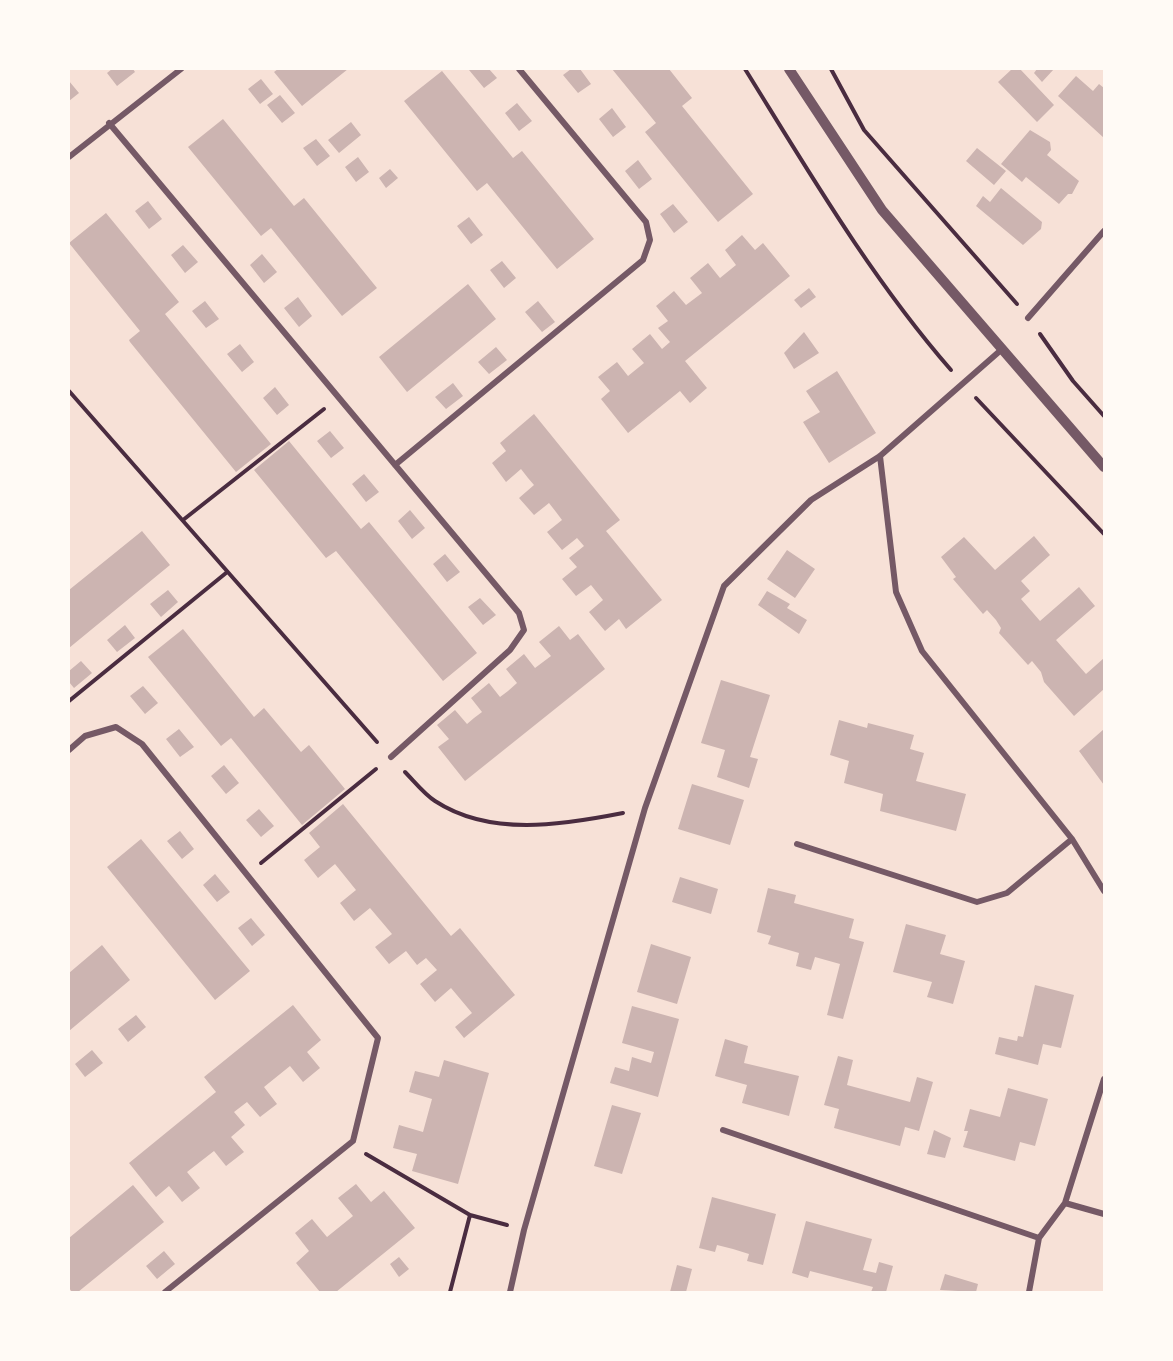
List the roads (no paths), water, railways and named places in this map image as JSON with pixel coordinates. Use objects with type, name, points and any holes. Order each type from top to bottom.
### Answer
[{"type":"street","points":[[69,157],[109,123],[181,69]]},
{"type":"street","points":[[395,465],[643,260],[650,240],[646,222],[519,69]]},
{"type":"street","points":[[789,69],[882,210],[1104,467]]},
{"type":"street","points":[[109,123],[519,613],[524,630],[510,650],[390,757]]},
{"type":"street","points":[[1028,318],[1104,231]]},
{"type":"street","points":[[510,1292],[524,1230],[645,808],[724,586],[811,500],[880,456],[964,385],[1001,350]]},
{"type":"street","points":[[880,456],[896,591],[922,651],[1072,839],[1104,891]]},
{"type":"street","points":[[69,750],[86,736],[116,727],[142,744],[378,1038],[353,1140],[165,1292]]},
{"type":"street","points":[[797,844],[977,902],[1007,893],[1072,839]]},
{"type":"street","points":[[1029,1292],[1039,1238],[1065,1203],[1104,1079]]},
{"type":"street","points":[[723,1130],[1039,1238]]},
{"type":"street","points":[[1065,1203],[1104,1214]]}]
